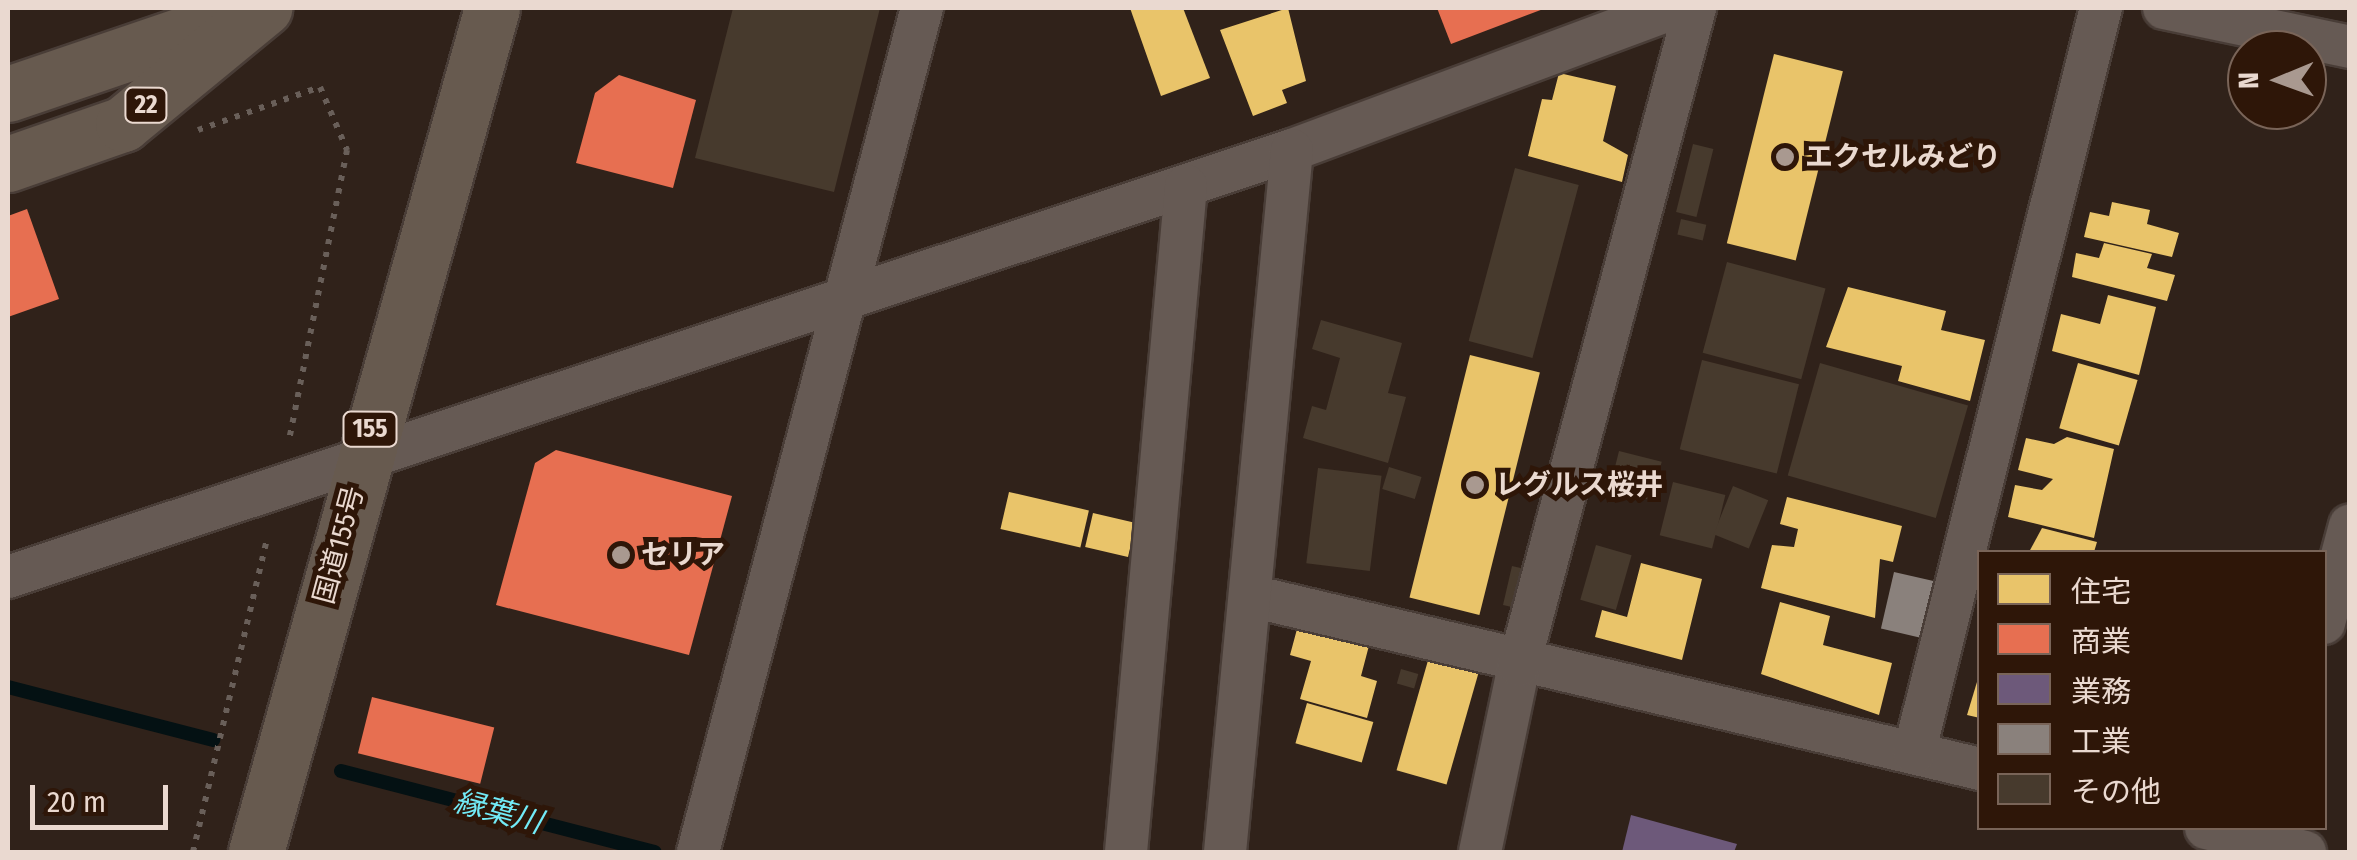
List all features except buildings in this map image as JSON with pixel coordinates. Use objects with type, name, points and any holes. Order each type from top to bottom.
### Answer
[{"type":"highway","name":"22","points":[[8,94],[263,8]]},
{"type":"highway","name":"22","points":[[8,164],[124,124],[263,8]]},
{"type":"highway","name":"国道155号","points":[[256,852],[362,458],[492,8]]},
{"type":"street","points":[[698,852],[850,300],[922,8]]},
{"type":"street","points":[[8,577],[1292,150],[1674,8]]},
{"type":"street","points":[[1480,852],[1518,665],[1694,8]]},
{"type":"street","points":[[1914,752],[2101,8]]},
{"type":"street","points":[[2164,8],[2350,47]]},
{"type":"street","points":[[1225,852],[1292,150]]},
{"type":"street","points":[[1126,852],[1186,186]]},
{"type":"street","points":[[2327,612],[2350,525]]},
{"type":"street","points":[[1251,596],[1518,665],[1977,768]]},
{"type":"street","points":[[2215,830],[2278,844]]},
{"type":"path","points":[[177,138],[320,88],[348,150],[279,487],[192,852]]},
{"type":"waterway","name":"縁葉川","points":[[8,687],[213,740]]},
{"type":"waterway","name":"縁葉川","points":[[341,771],[655,852]]},
{"type":"place","name":"エクセルみどり","points":[[1785,157]]},
{"type":"place","name":"レグルス桜井","points":[[1475,485]]},
{"type":"place","name":"セリア","points":[[621,555]]}]
